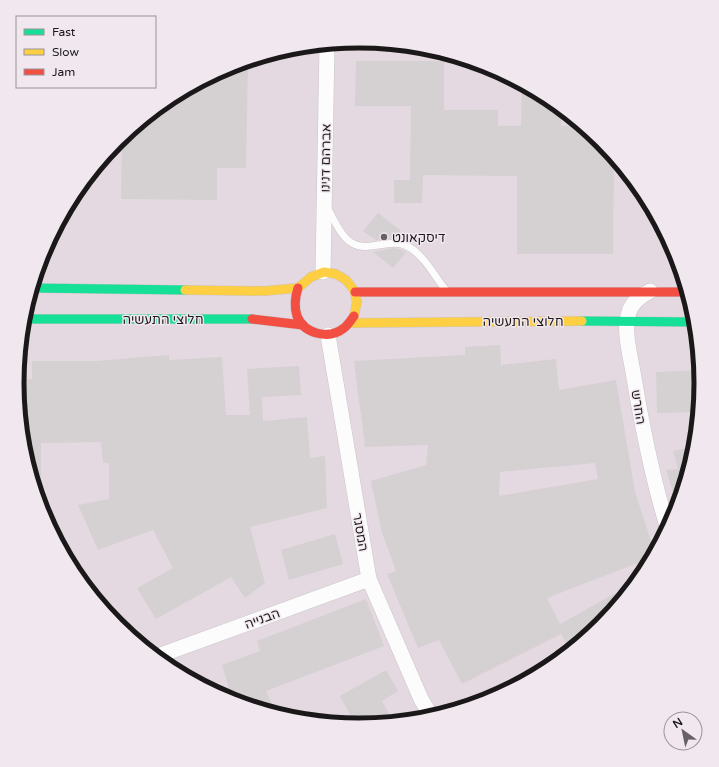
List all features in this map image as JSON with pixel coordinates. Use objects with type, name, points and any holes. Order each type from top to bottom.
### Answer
[{"type":"street","name":"אברהם דנינו","points":[[322,272],[327,50]]},
{"type":"street","points":[[302,326],[294,308],[294,298],[298,288],[304,280],[313,274],[322,272],[342,276],[350,283],[355,292],[357,303],[355,313],[350,323],[342,330],[328,335]]},
{"type":"street","points":[[38,288],[264,291],[298,288]]},
{"type":"street","name":"החרש","points":[[650,291],[634,303],[627,321],[629,347],[642,427],[656,492],[665,520]]},
{"type":"street","points":[[355,292],[682,292]]},
{"type":"street","name":"חלוצי התעשיה","points":[[30,319],[263,319],[302,326],[311,332],[328,335]]},
{"type":"street","name":"חלוצי התעשיה","points":[[350,323],[690,322]]},
{"type":"street","name":"המסגר","points":[[328,335],[369,579],[421,698],[429,712]]},
{"type":"street","name":"הבנייה","points":[[162,655],[369,579]]},
{"type":"lane","points":[[324,203],[342,233],[352,243],[366,246],[393,242],[406,246],[418,253],[447,291]]},
{"type":"shaded area","points":[[360,48],[425,54],[467,66],[508,83],[527,93],[564,117],[597,146],[612,162],[626,179],[650,216],[669,255],[677,276],[689,318],[695,384],[694,405],[689,449],[684,470],[660,532],[650,551],[626,588],[597,621],[581,636],[564,650],[527,674],[488,693],[446,708],[425,713],[360,719],[294,713],[252,701],[211,684],[192,674],[155,650],[122,621],[107,605],[93,588],[69,551],[50,512],[35,470],[30,449],[24,384],[30,318],[42,276],[59,235],[69,216],[93,179],[122,146],[138,131],[155,117],[192,93],[231,74],[273,59],[294,54]]},
{"type":"building","points":[[356,61],[444,61],[444,110],[498,110],[498,126],[521,126],[522,90],[527,93],[562,115],[561,126],[575,126],[597,146],[614,164],[613,254],[517,254],[517,176],[423,175],[422,203],[394,203],[394,180],[410,180],[411,106],[355,106]]},
{"type":"building","points":[[248,68],[246,168],[217,168],[217,200],[121,199],[122,146],[155,117],[192,93],[211,83]]},
{"type":"building","points":[[378,213],[401,231],[395,238],[376,240],[363,231]]},
{"type":"building","points":[[393,248],[406,252],[393,268],[373,252]]},
{"type":"building","points":[[500,345],[501,365],[556,359],[559,390],[616,380],[635,492],[653,546],[644,560],[547,598],[560,624],[627,587],[597,621],[568,647],[561,634],[462,684],[439,640],[418,648],[387,574],[396,571],[382,533],[371,481],[426,465],[428,445],[365,447],[354,361],[465,355],[465,347]],"holes":[[[595,463],[598,479],[499,496],[500,472]]]},
{"type":"building","points":[[169,355],[169,360],[222,357],[226,415],[250,415],[247,369],[299,366],[301,395],[262,397],[263,421],[307,417],[310,458],[325,456],[327,508],[250,527],[265,583],[245,598],[231,577],[156,619],[137,588],[173,568],[153,530],[98,550],[78,505],[109,499],[109,463],[103,463],[101,442],[41,443],[41,488],[30,449],[25,405],[24,379],[32,379],[32,361],[97,361]]},
{"type":"building","points":[[694,370],[693,412],[657,413],[656,372]]},
{"type":"building","points":[[689,447],[684,470],[675,497],[666,470],[678,469],[673,451]]},
{"type":"building","points":[[335,534],[343,564],[289,580],[281,550]]},
{"type":"building","points":[[366,599],[384,646],[266,691],[274,708],[225,690],[229,688],[222,665],[260,651],[257,641]]},
{"type":"building","points":[[386,670],[398,691],[382,701],[389,714],[381,718],[356,719],[355,716],[352,718],[340,696]]},
{"type":"traffic: fast","points":[[38,288],[185,290]]},
{"type":"traffic: fast","points":[[30,319],[252,319]]},
{"type":"traffic: fast","points":[[582,321],[690,322]]},
{"type":"traffic: slow","points":[[185,290],[264,291],[298,288],[311,277],[324,272],[336,274],[346,280],[354,290],[357,302],[354,316]]},
{"type":"traffic: slow","points":[[350,323],[582,321]]},
{"type":"traffic: jam","points":[[298,288],[295,302],[297,316],[300,322],[311,331],[324,334],[338,332],[345,327],[354,316]]},
{"type":"traffic: jam","points":[[355,292],[682,292]]},
{"type":"traffic: jam","points":[[252,319],[303,325]]},
{"type":"place","name":"דיסקאונט","points":[[384,237]]}]
